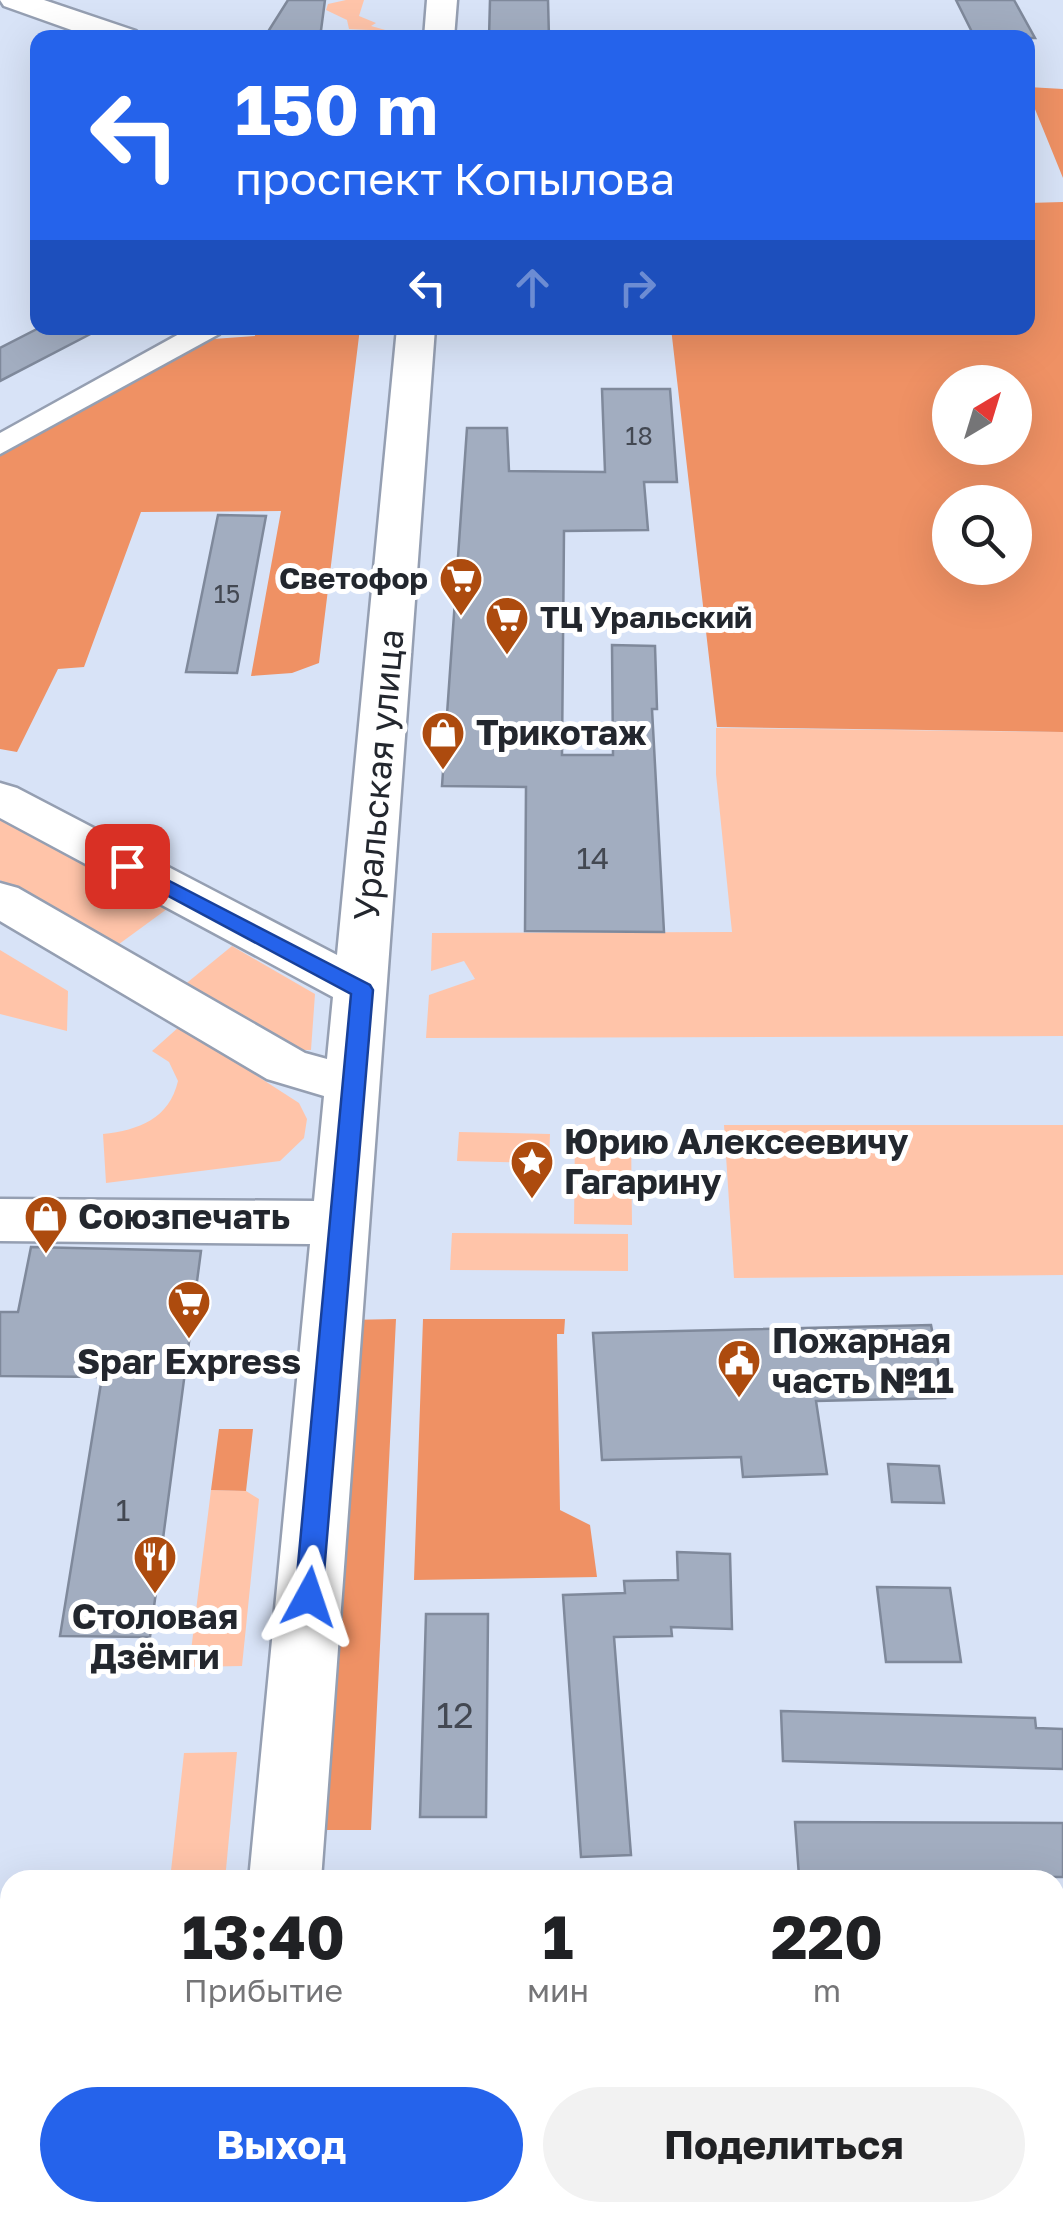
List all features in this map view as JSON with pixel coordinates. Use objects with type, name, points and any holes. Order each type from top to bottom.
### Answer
[{"type":"street","points":[[15,0],[102,30]]},
{"type":"street","points":[[440,30],[442,0]]},
{"type":"street","points":[[0,445],[196,335]]},
{"type":"street","name":"Уральская улица","points":[[286,1870],[415,335]]},
{"type":"street","points":[[0,798],[362,990]]},
{"type":"street","points":[[0,898],[286,1066],[353,1086]]},
{"type":"street","points":[[0,1220],[343,1223]]},
{"type":"shaded area","points":[[364,0],[359,16],[376,23],[371,26],[385,30],[349,29],[347,20],[326,10],[328,4]]},
{"type":"shaded area","points":[[1035,87],[1063,89],[1063,178],[1035,109]]},
{"type":"shaded area","points":[[1063,202],[1063,732],[717,727],[672,335],[1035,335],[1035,203]]},
{"type":"shaded area","points":[[359,335],[319,663],[292,673],[251,676],[281,511],[141,512],[84,667],[58,669],[17,752],[0,749],[0,451],[199,340]]},
{"type":"shaded area","points":[[716,728],[1063,732],[1063,1036],[426,1038],[429,995],[475,979],[464,961],[431,971],[432,933],[732,932],[716,774]]},
{"type":"shaded area","points":[[0,816],[167,909],[115,947],[0,880]]},
{"type":"shaded area","points":[[232,946],[315,994],[311,1050],[291,1050],[183,986]]},
{"type":"shaded area","points":[[0,950],[68,991],[67,1031],[0,1014]]},
{"type":"shaded area","points":[[180,1026],[299,1103],[307,1119],[304,1138],[280,1161],[106,1183],[103,1134],[140,1125],[168,1105],[178,1081],[169,1062],[152,1051]]},
{"type":"shaded area","points":[[724,1125],[1063,1125],[1063,1275],[734,1278]]},
{"type":"shaded area","points":[[459,1132],[550,1134],[549,1163],[457,1161]]},
{"type":"shaded area","points":[[575,1132],[631,1132],[632,1225],[574,1224]]},
{"type":"shaded area","points":[[452,1233],[628,1234],[628,1271],[450,1270]]},
{"type":"shaded area","points":[[396,1319],[371,1830],[311,1830],[348,1320]]},
{"type":"shaded area","points":[[423,1319],[565,1319],[564,1334],[557,1334],[560,1510],[590,1525],[597,1577],[414,1580]]},
{"type":"shaded area","points":[[219,1429],[253,1429],[246,1491],[211,1490]]},
{"type":"shaded area","points":[[211,1490],[246,1491],[259,1499],[242,1666],[189,1667]]},
{"type":"shaded area","points":[[237,1752],[226,1870],[171,1870],[184,1753]]},
{"type":"building","points":[[288,0],[325,0],[321,30],[269,30]]},
{"type":"building","points":[[490,0],[548,0],[549,30],[489,30]]},
{"type":"building","points":[[956,0],[1014,0],[1031,30],[971,30]]},
{"type":"building","points":[[30,333],[89,335],[0,381],[0,348]]},
{"type":"building","points":[[602,389],[670,389],[677,482],[644,482],[648,530],[564,531],[562,755],[613,755],[612,645],[655,646],[657,709],[652,709],[664,932],[525,931],[526,787],[442,786],[467,428],[507,428],[509,471],[605,472]]},
{"type":"building","points":[[218,515],[266,516],[237,673],[186,672]]},
{"type":"building","points":[[31,1247],[201,1251],[150,1637],[60,1636],[102,1377],[0,1376],[0,1312],[18,1312]]},
{"type":"building","name":"Пожарная часть №11","points":[[931,1325],[945,1398],[816,1401],[827,1474],[743,1477],[741,1457],[602,1460],[593,1333]]},
{"type":"building","points":[[888,1464],[939,1466],[944,1503],[892,1502]]},
{"type":"building","points":[[677,1552],[730,1554],[732,1629],[671,1627],[672,1636],[614,1637],[631,1855],[581,1857],[563,1595],[625,1593],[624,1581],[678,1580]]},
{"type":"building","points":[[877,1587],[950,1588],[961,1662],[886,1662]]},
{"type":"building","points":[[426,1614],[488,1614],[486,1817],[420,1817]]},
{"type":"building","points":[[781,1711],[1035,1718],[1036,1728],[1063,1729],[1063,1769],[783,1761]]},
{"type":"building","points":[[795,1822],[1063,1823],[1063,1870],[799,1870]]},
{"type":"place","name":"Светофор","points":[[461,617]]},
{"type":"place","name":"ТЦ Уральский","points":[[507,656]]},
{"type":"place","name":"Трикотаж","points":[[443,771]]},
{"type":"place","name":"Юрию Алексеевичу Гагарину","points":[[532,1200]]},
{"type":"place","name":"Союзпечать","points":[[46,1255]]},
{"type":"place","name":"Spar Express","points":[[189,1340]]},
{"type":"place","name":"Пожарная часть №11","points":[[739,1399]]},
{"type":"place","name":"Столовая Дзёмги","points":[[155,1595]]},
{"type":"route","points":[[127,866],[362,990],[309,1597]]}]
